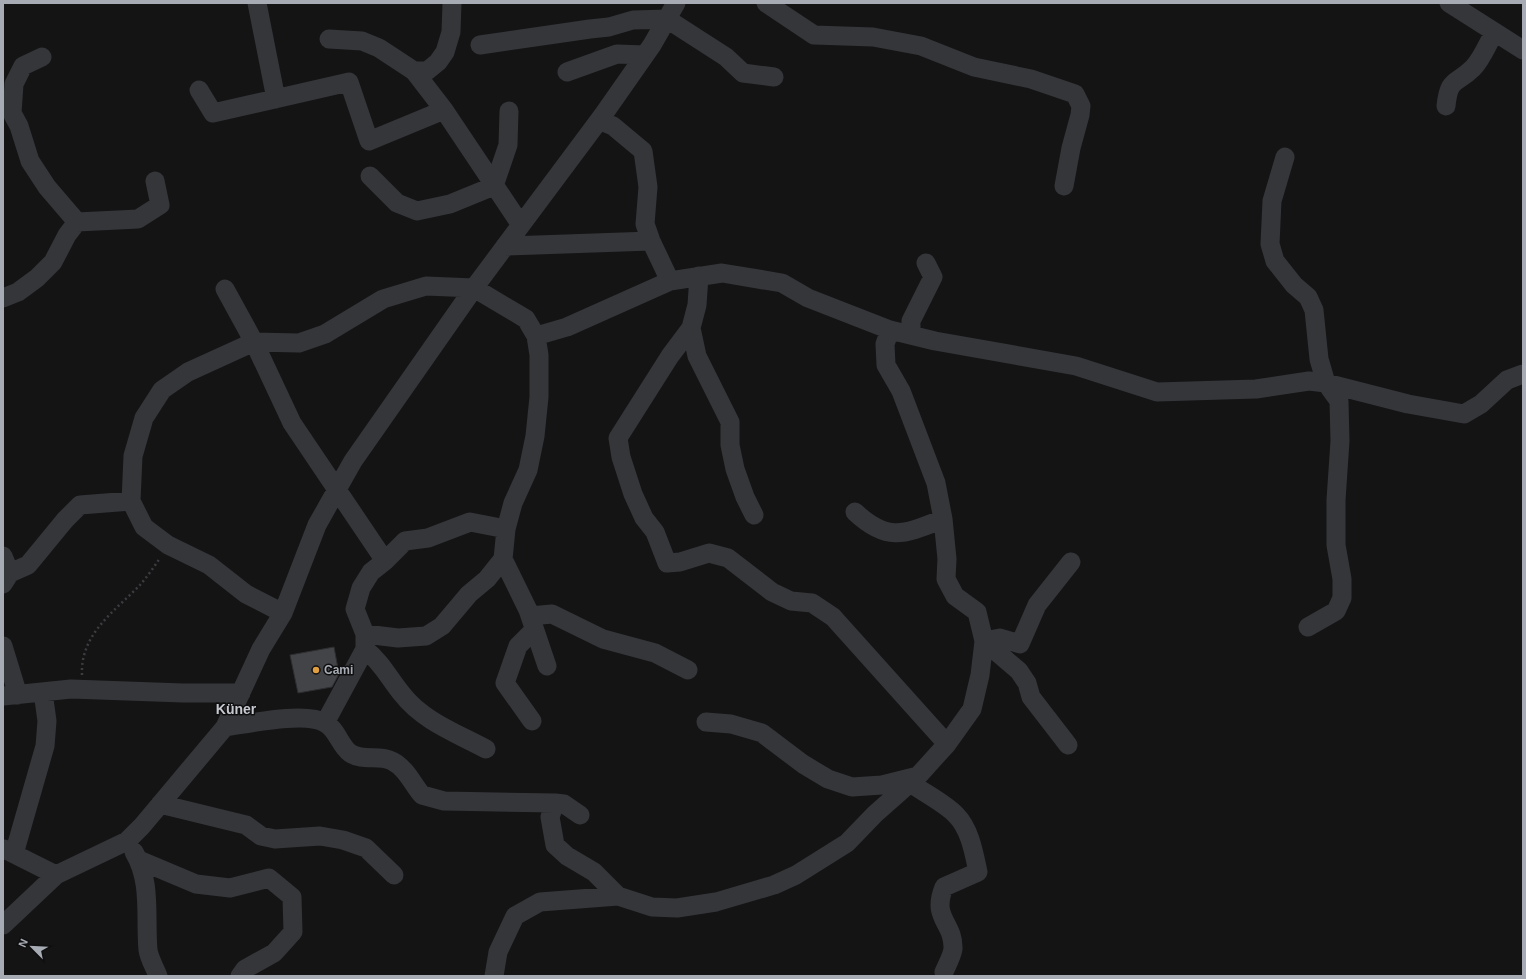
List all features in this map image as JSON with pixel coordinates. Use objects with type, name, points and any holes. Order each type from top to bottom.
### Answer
[{"type":"street","points":[[257,3],[276,98]]},
{"type":"street","points":[[414,72],[426,71],[438,62],[445,52],[451,32],[452,3]]},
{"type":"street","points":[[766,3],[814,35],[873,37],[921,46],[974,66],[1031,79],[1075,94],[1080,106],[1080,115],[1070,148],[1064,186]]},
{"type":"street","points":[[1450,3],[1494,33],[1523,50]]},
{"type":"street","points":[[480,45],[609,27],[672,11]]},
{"type":"street","points":[[3,924],[56,875],[127,841],[142,826],[225,727],[261,649],[283,613],[317,525],[353,461],[474,288],[646,55],[672,11]]},
{"type":"street","points":[[672,11],[743,73],[774,77]]},
{"type":"street","points":[[1446,106],[1448,90],[1458,78],[1474,67],[1494,33]]},
{"type":"street","points":[[329,39],[362,41],[379,48],[414,72],[444,110],[521,225]]},
{"type":"street","points":[[567,72],[617,54],[646,55]]},
{"type":"street","points":[[42,57],[23,66],[14,84],[12,113],[19,126],[30,161],[47,187],[77,222]]},
{"type":"street","points":[[199,90],[213,113],[349,82],[369,141],[444,110]]},
{"type":"street","points":[[370,176],[398,203],[417,211],[450,204],[494,186],[508,145],[509,111]]},
{"type":"street","points":[[599,120],[613,126],[643,151],[648,187],[646,224],[651,241],[670,281]]},
{"type":"street","points":[[1286,157],[1272,201],[1270,244],[1275,262],[1294,285],[1308,297],[1314,310],[1319,359],[1326,383],[1339,401],[1340,441],[1336,500],[1336,544],[1342,580],[1342,598],[1336,611],[1308,627]]},
{"type":"street","points":[[3,298],[18,292],[37,278],[54,262],[67,235],[77,222],[138,219],[160,205],[155,181]]},
{"type":"street","points":[[505,246],[651,241]]},
{"type":"street","points":[[911,335],[911,321],[933,277],[926,263]]},
{"type":"street","points":[[536,336],[567,328],[670,281],[722,273],[782,283],[808,298],[890,330],[1076,366],[1157,392],[1256,389],[1309,381],[1326,383],[1408,404],[1464,414],[1481,404],[1507,380],[1523,374]]},
{"type":"street","points":[[699,276],[697,305],[691,328],[670,356],[618,438],[621,457],[634,494],[644,518],[655,532],[666,563],[680,562],[709,553],[728,558],[772,592],[791,601],[812,603],[817,606],[833,617],[947,744]]},
{"type":"street","points":[[283,613],[246,594],[209,565],[168,545],[144,526],[131,501],[133,456],[144,418],[162,390],[188,372],[254,342],[299,343],[325,334],[383,300],[426,286],[474,288],[526,320],[536,336],[539,354],[539,397],[535,436],[528,470],[513,504],[506,529],[503,559],[487,579],[469,594],[442,626],[426,636],[365,642]]},
{"type":"street","points":[[225,289],[254,342],[292,423],[385,561]]},
{"type":"street","points":[[691,328],[697,356],[730,422],[730,445],[734,469],[754,515]]},
{"type":"street","points":[[494,976],[498,952],[515,916],[540,902],[618,896],[652,906],[677,908],[716,902],[774,885],[796,875],[847,843],[914,779],[947,744],[972,710],[980,675],[984,641],[977,612],[955,596],[946,580],[947,559],[943,519],[936,483],[901,391],[886,365],[885,344],[890,330]]},
{"type":"street","points":[[3,556],[6,579],[28,565],[65,520],[80,505],[131,501]]},
{"type":"street","points":[[855,512],[867,523],[882,532],[898,533],[912,531],[943,519]]},
{"type":"street","points":[[486,749],[424,716],[402,695],[365,642],[355,609],[361,588],[371,572],[385,561],[405,541],[428,538],[470,522],[506,529]]},
{"type":"street","points":[[503,559],[513,577],[532,623],[547,666]]},
{"type":"street","points":[[984,641],[1000,638],[1020,644],[1037,605],[1072,562]]},
{"type":"street","points":[[532,721],[505,683],[518,646],[532,623],[552,614],[603,639],[655,653],[688,670]]},
{"type":"street","points":[[984,641],[1019,671],[1027,683],[1032,697],[1068,745]]},
{"type":"street","points":[[325,722],[365,642]]},
{"type":"street","points":[[3,646],[10,696],[83,689],[183,693],[241,693]]},
{"type":"street","points":[[43,692],[47,722],[45,746],[9,851],[56,875]]},
{"type":"street","points":[[225,727],[307,717],[325,722],[350,753],[362,758],[391,760],[404,770],[422,795],[444,801],[564,804],[580,815]]},
{"type":"street","points":[[706,722],[731,724],[762,733],[803,764],[828,779],[852,787],[882,785],[914,779]]},
{"type":"street","points":[[914,779],[956,814],[964,827],[974,852],[978,872],[944,887],[939,900],[941,913],[952,936],[953,950],[944,972]]},
{"type":"street","points":[[555,803],[550,817],[555,845],[567,856],[594,872],[618,896]]},
{"type":"street","points":[[160,804],[246,825],[261,836],[274,839],[320,836],[343,840],[366,848],[394,875]]},
{"type":"street","points":[[127,841],[139,860],[147,895],[148,951],[158,976]]},
{"type":"street","points":[[139,860],[196,884],[230,888],[270,878],[292,897],[293,932],[274,953],[245,969],[240,976]]},
{"type":"path","points":[[83,689],[81,662],[97,627],[140,585],[154,568],[168,545]]},
{"type":"building","name":"Cami","points":[[334,647],[339,674],[332,687],[298,693],[290,655]]},
{"type":"place","name":"Cami","points":[[316,670]]},
{"type":"district","name":"Küner","points":[[236,709]]}]
